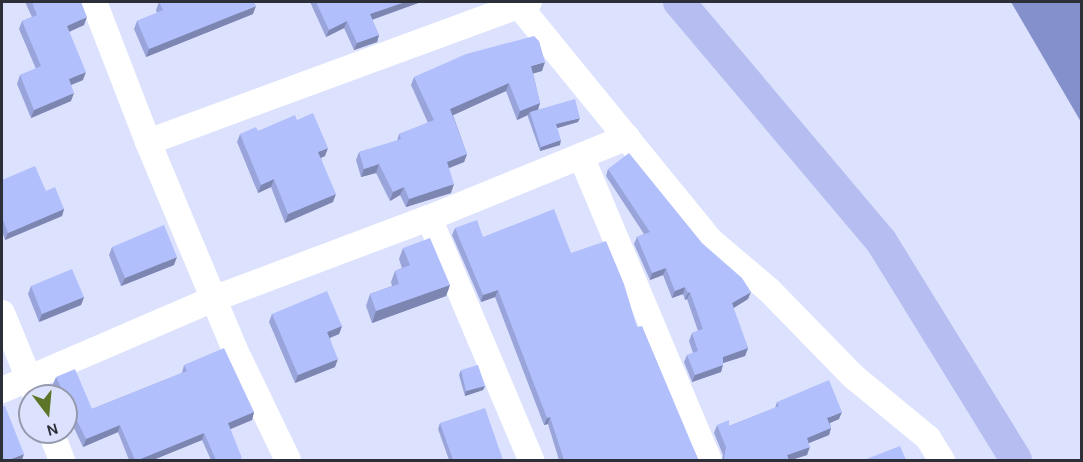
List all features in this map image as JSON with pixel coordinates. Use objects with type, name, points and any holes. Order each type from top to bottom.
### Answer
[{"type":"main road","points":[[679,2],[881,241],[1016,460]]},
{"type":"street","points":[[94,2],[148,142],[213,299],[288,460]]},
{"type":"street","points":[[148,142],[399,52],[521,3],[711,241],[769,290],[854,377],[928,438],[942,460]]},
{"type":"street","points":[[38,384],[213,299],[429,218],[627,137]]},
{"type":"street","points":[[581,156],[709,460]]},
{"type":"street","points":[[429,218],[531,460]]},
{"type":"street","points":[[2,313],[31,384]]},
{"type":"street","points":[[2,390],[18,388]]},
{"type":"street","points":[[56,444],[62,460]]},
{"type":"water","points":[[1011,2],[1081,2],[1081,122]]},
{"type":"building","points":[[32,2],[81,2],[87,17],[67,26],[86,72],[69,79],[74,93],[34,110],[20,75],[41,66],[22,21],[37,15]]},
{"type":"building","points":[[159,2],[254,2],[256,6],[149,49],[137,21],[163,10]]},
{"type":"building","points":[[316,2],[405,2],[370,14],[379,35],[357,43],[347,21],[329,30]]},
{"type":"building","points":[[534,36],[539,41],[545,62],[531,66],[540,103],[520,111],[509,83],[450,109],[467,154],[447,162],[454,184],[409,199],[404,187],[393,192],[379,164],[364,169],[359,152],[401,139],[399,134],[434,120],[414,77],[466,54]]},
{"type":"building","points":[[575,99],[580,118],[556,124],[561,140],[541,147],[530,112]]},
{"type":"building","points":[[313,113],[328,148],[318,152],[336,194],[288,214],[274,179],[261,185],[240,134],[256,127],[258,131],[295,115],[297,120]]},
{"type":"building","points":[[629,153],[702,243],[742,278],[751,292],[732,303],[748,348],[723,357],[723,365],[695,375],[687,355],[698,351],[692,333],[703,329],[690,292],[688,293],[685,287],[675,291],[666,268],[652,273],[637,237],[650,232],[608,169]]},
{"type":"building","points":[[35,166],[46,191],[55,187],[64,209],[8,233],[2,217],[2,180]]},
{"type":"building","points":[[554,209],[571,253],[606,241],[624,284],[637,327],[642,326],[700,460],[564,460],[550,417],[547,418],[498,290],[483,295],[455,228],[477,220],[483,237]]},
{"type":"building","points":[[164,225],[177,257],[125,278],[112,247]]},
{"type":"building","points":[[430,238],[450,285],[376,311],[370,294],[399,284],[395,271],[410,265],[403,248]]},
{"type":"building","points":[[72,269],[84,297],[42,314],[31,286]]},
{"type":"building","points":[[327,291],[342,326],[327,332],[338,359],[298,375],[272,314]]},
{"type":"building","points":[[224,348],[254,412],[228,423],[242,458],[216,460],[204,433],[138,460],[135,460],[120,425],[86,439],[78,423],[78,384],[59,384],[56,377],[75,369],[92,409],[187,371],[184,365]]},
{"type":"building","points":[[478,365],[485,386],[466,391],[461,370]]},
{"type":"building","points":[[829,380],[842,412],[827,418],[831,428],[807,438],[810,447],[787,455],[789,460],[724,460],[726,447],[717,425],[729,420],[729,426],[779,406],[777,402]]},
{"type":"building","points":[[5,406],[18,444],[24,454],[8,460],[2,460],[2,407]]},
{"type":"building","points":[[485,408],[503,460],[453,460],[440,423]]},
{"type":"building","points":[[900,446],[906,460],[864,460]]}]
